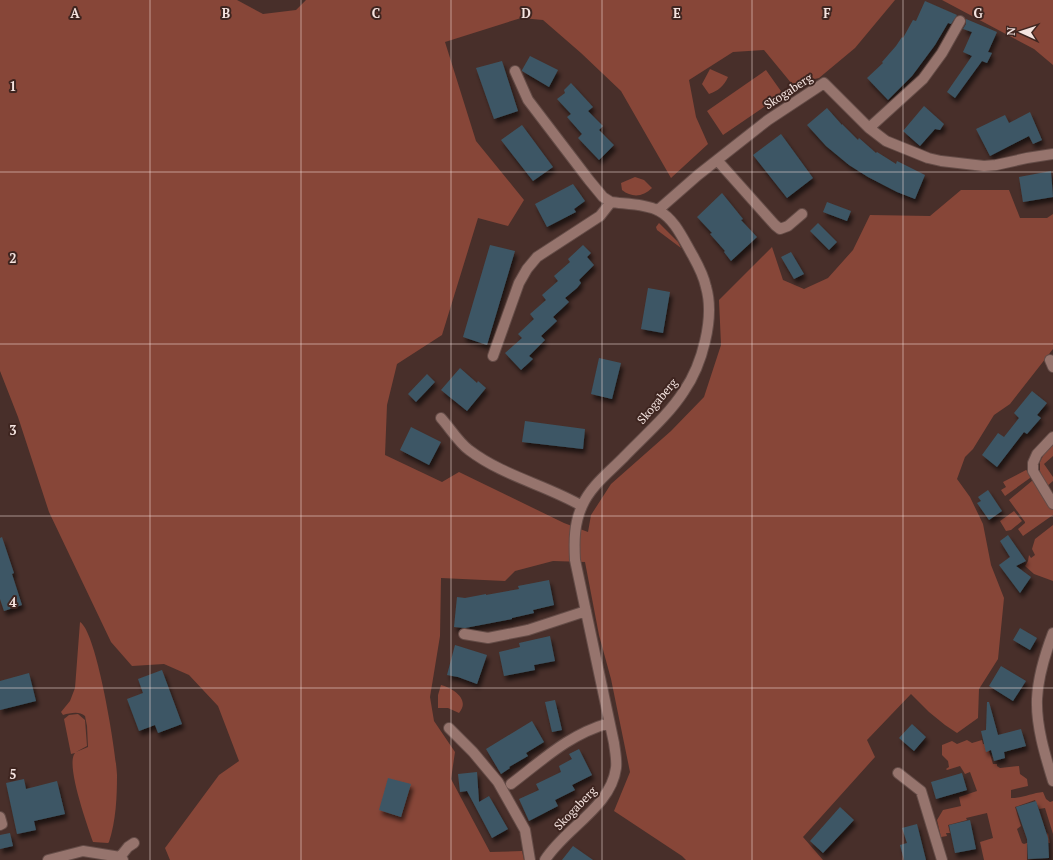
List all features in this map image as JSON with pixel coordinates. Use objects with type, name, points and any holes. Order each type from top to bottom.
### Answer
[{"type":"street","points":[[869,128],[923,79],[942,53],[960,21]]},
{"type":"street","points":[[514,71],[528,100],[603,197],[611,202],[658,210]]},
{"type":"street","name":"Skogaberg","points":[[545,860],[563,838],[597,805],[610,788],[616,768],[616,758],[575,560],[574,542],[576,523],[582,506],[591,490],[670,410],[684,392],[693,378],[707,330],[709,309],[706,287],[695,260],[681,235],[665,215],[658,210],[670,198],[768,120],[824,83],[869,128],[886,141],[928,158],[984,166],[1053,154]]},
{"type":"street","points":[[717,160],[780,229],[784,228],[802,214]]},
{"type":"street","points":[[493,356],[519,283],[527,269],[538,257],[600,216],[611,202]]},
{"type":"street","points":[[441,418],[469,450],[485,460],[509,473],[582,506]]},
{"type":"street","points":[[1053,436],[1036,454],[1032,471],[1053,504]]},
{"type":"street","points":[[464,634],[488,638],[528,630],[586,611]]},
{"type":"street","points":[[1053,633],[1039,682],[1037,700],[1040,730],[1053,781]]},
{"type":"street","points":[[511,784],[561,745],[578,734],[609,723]]},
{"type":"street","points":[[448,728],[474,752],[498,782],[525,830],[530,860]]},
{"type":"street","points":[[898,773],[921,791],[942,860]]},
{"type":"street","points":[[0,816],[2,824],[0,825]]},
{"type":"street","points":[[48,860],[83,851],[122,858],[128,847],[134,843]]},
{"type":"shaded area","points":[[0,0],[237,0],[263,14],[296,10],[306,0],[895,0],[855,48],[819,78],[792,84],[764,50],[733,52],[689,80],[696,117],[708,144],[671,178],[621,91],[543,20],[521,18],[445,42],[476,141],[524,200],[508,226],[478,218],[442,335],[397,364],[387,405],[385,455],[442,482],[459,472],[564,523],[588,532],[591,515],[611,484],[671,431],[704,397],[721,345],[719,300],[772,247],[783,280],[804,289],[828,278],[853,250],[870,215],[930,216],[961,190],[1009,190],[1020,218],[1047,218],[1053,214],[1053,349],[1010,404],[994,415],[973,449],[965,457],[957,479],[970,497],[983,524],[991,565],[1004,598],[998,659],[979,689],[978,718],[957,733],[929,712],[911,694],[867,740],[875,757],[803,837],[823,860],[686,860],[614,811],[630,772],[611,679],[599,635],[585,562],[553,561],[515,571],[505,581],[441,578],[440,636],[430,697],[434,721],[455,752],[451,779],[490,852],[522,851],[524,860],[170,860],[165,848],[219,775],[239,761],[218,706],[189,675],[164,664],[132,666],[111,642],[49,512],[18,417],[0,371]]},
{"type":"shaded area","points":[[942,0],[1053,0],[1053,65],[1034,49]]},
{"type":"shaded area","points":[[710,69],[728,77],[720,88],[709,94],[702,84]]},
{"type":"shaded area","points":[[766,70],[783,94],[723,135],[707,111]]},
{"type":"shaded area","points":[[635,177],[644,180],[652,188],[641,195],[626,193],[622,190],[621,183]]},
{"type":"shaded area","points":[[659,223],[678,242],[681,248],[657,230],[656,227]]},
{"type":"shaded area","points":[[1053,445],[1053,456],[1044,464],[1053,477],[1053,481],[1046,487],[1040,471],[1040,462],[1044,454]]},
{"type":"shaded area","points":[[1026,470],[1030,473],[1030,478],[1005,496],[1001,490],[1006,487],[1003,482]]},
{"type":"shaded area","points":[[1033,480],[1053,509],[1053,515],[1023,536],[1018,529],[1025,522],[1009,500]]},
{"type":"shaded area","points":[[1014,511],[1022,521],[1011,530],[1006,531],[1000,521]]},
{"type":"shaded area","points":[[1053,525],[1053,581],[1034,574],[1025,566],[1029,555],[1031,558],[1035,555],[1032,549],[1035,539]]},
{"type":"shaded area","points":[[80,622],[93,647],[99,669],[116,762],[116,809],[108,843],[93,842],[82,810],[75,782],[73,759],[75,753],[71,754],[64,719],[69,715],[78,714],[85,720],[87,746],[76,752],[88,747],[85,716],[78,713],[63,715],[61,712],[70,701],[75,688]]},
{"type":"shaded area","points":[[441,685],[455,691],[459,695],[463,703],[459,713],[448,708],[438,708],[438,695]]},
{"type":"shaded area","points":[[967,740],[972,743],[982,740],[983,744],[987,744],[993,764],[997,764],[1000,768],[1019,766],[1020,774],[1027,779],[1028,786],[1011,790],[1011,798],[1043,792],[1046,799],[1050,802],[1053,801],[1053,834],[1045,808],[1039,809],[1035,800],[1015,807],[1021,826],[1017,829],[1022,843],[1024,844],[1044,837],[1048,833],[1050,843],[1027,844],[1027,860],[984,860],[980,842],[993,838],[987,813],[966,818],[967,820],[948,825],[950,833],[946,833],[947,836],[941,837],[937,820],[943,810],[961,806],[959,797],[977,791],[970,772],[965,774],[960,766],[947,770],[946,769],[949,767],[948,761],[942,755],[942,745],[952,741],[957,744]]},
{"type":"building","points":[[925,1],[957,15],[951,24],[948,23],[935,45],[912,76],[888,100],[867,78],[883,63],[882,62],[902,37],[903,38],[913,20],[916,21]]},
{"type":"building","points":[[966,19],[997,32],[988,52],[992,53],[987,63],[982,61],[955,98],[947,92],[972,56],[963,52],[972,32],[963,29],[966,24]]},
{"type":"building","points":[[530,56],[558,70],[549,87],[522,71]]},
{"type":"building","points":[[502,61],[518,111],[494,119],[476,68]]},
{"type":"building","points":[[571,83],[593,107],[588,111],[603,126],[599,130],[614,145],[599,160],[578,138],[582,134],[567,117],[571,114],[557,99],[565,93],[564,90]]},
{"type":"building","points":[[924,106],[944,124],[940,130],[935,129],[920,146],[903,131]]},
{"type":"building","points":[[827,108],[858,140],[859,138],[876,153],[877,152],[896,164],[897,161],[925,175],[915,199],[897,192],[868,177],[849,165],[826,146],[807,125]]},
{"type":"building","points":[[1030,112],[1042,140],[1033,144],[1029,136],[990,156],[976,129],[1005,115],[1009,123]]},
{"type":"building","points":[[522,125],[553,167],[533,181],[501,140]]},
{"type":"building","points":[[781,134],[813,178],[787,198],[753,155]]},
{"type":"building","points":[[1051,171],[1053,197],[1023,202],[1019,177]]},
{"type":"building","points":[[573,184],[585,201],[574,209],[576,212],[547,227],[535,204]]},
{"type":"building","points":[[722,193],[743,219],[741,220],[757,237],[731,261],[724,252],[725,251],[710,234],[712,233],[697,217]]},
{"type":"building","points":[[827,202],[851,211],[847,221],[823,212]]},
{"type":"building","points":[[818,223],[837,242],[829,250],[810,231]]},
{"type":"building","points":[[490,245],[515,251],[487,345],[463,337]]},
{"type":"building","points":[[583,245],[591,253],[587,257],[594,265],[579,280],[581,283],[577,288],[565,298],[569,302],[553,317],[557,321],[541,336],[545,340],[529,356],[533,359],[521,370],[505,353],[522,338],[518,334],[534,319],[530,314],[546,300],[542,295],[558,281],[554,276],[570,262],[568,259]]},
{"type":"building","points":[[791,252],[804,274],[794,279],[781,257]]},
{"type":"building","points":[[648,288],[670,292],[663,333],[641,329]]},
{"type":"building","points":[[599,358],[621,363],[612,399],[591,394]]},
{"type":"building","points":[[460,368],[477,383],[478,381],[486,388],[467,411],[441,390]]},
{"type":"building","points":[[427,374],[435,382],[416,402],[408,394]]},
{"type":"building","points":[[1032,391],[1047,403],[1037,415],[1041,418],[1027,434],[1024,432],[997,467],[982,455],[998,433],[1004,437],[1019,418],[1014,413]]},
{"type":"building","points":[[525,421],[585,429],[583,449],[522,442]]},
{"type":"building","points":[[411,427],[441,442],[429,465],[400,450]]},
{"type":"building","points":[[988,490],[1002,511],[989,520],[977,503],[981,501],[978,497]]},
{"type":"building","points":[[1008,535],[1026,561],[1016,566],[1031,577],[1020,593],[999,565],[1010,557],[1000,541]]},
{"type":"building","points":[[2,537],[14,573],[12,574],[22,605],[4,611],[0,599],[0,538]]},
{"type":"building","points":[[549,580],[554,605],[533,610],[534,613],[512,619],[465,628],[454,627],[457,597],[465,598],[519,589],[518,586]]},
{"type":"building","points":[[1020,628],[1037,638],[1030,650],[1013,640]]},
{"type":"building","points":[[550,636],[555,661],[534,665],[535,670],[504,676],[499,652],[520,647],[519,643]]},
{"type":"building","points":[[455,645],[487,655],[477,684],[458,677],[447,675]]},
{"type":"building","points":[[1001,666],[1026,681],[1013,701],[989,686]]},
{"type":"building","points":[[162,670],[182,724],[158,733],[155,725],[139,731],[127,699],[143,693],[138,679]]},
{"type":"building","points":[[29,673],[36,701],[0,710],[0,681]]},
{"type":"building","points":[[555,700],[562,730],[552,732],[545,702]]},
{"type":"building","points":[[987,702],[989,702],[998,735],[1021,729],[1026,746],[1004,752],[1005,758],[994,761],[991,750],[986,752],[981,731],[986,730]]},
{"type":"building","points":[[532,721],[544,742],[526,753],[528,756],[509,767],[510,768],[501,774],[486,749]]},
{"type":"building","points":[[912,724],[926,737],[914,751],[899,738]]},
{"type":"building","points":[[579,749],[592,775],[572,785],[575,790],[555,800],[558,806],[529,821],[519,799],[539,790],[536,784],[561,772],[559,766],[572,759],[569,754]]},
{"type":"building","points":[[477,772],[479,802],[489,796],[508,829],[492,838],[467,791],[460,792],[458,774]]},
{"type":"building","points":[[962,773],[967,790],[936,799],[931,782]]},
{"type":"building","points":[[388,778],[411,784],[401,817],[379,810]]},
{"type":"building","points":[[24,779],[26,789],[57,781],[65,814],[34,821],[36,830],[17,834],[6,783]]},
{"type":"building","points":[[1036,801],[1048,838],[1049,858],[1028,859],[1027,839],[1016,807]]},
{"type":"building","points":[[840,807],[854,820],[823,853],[810,841]]},
{"type":"building","points":[[970,820],[976,849],[955,853],[949,825]]},
{"type":"building","points":[[917,824],[926,860],[904,860],[900,845],[907,843],[902,828]]},
{"type":"building","points":[[10,833],[13,846],[0,849],[0,835]]},
{"type":"building","points":[[573,846],[593,860],[562,860]]}]
